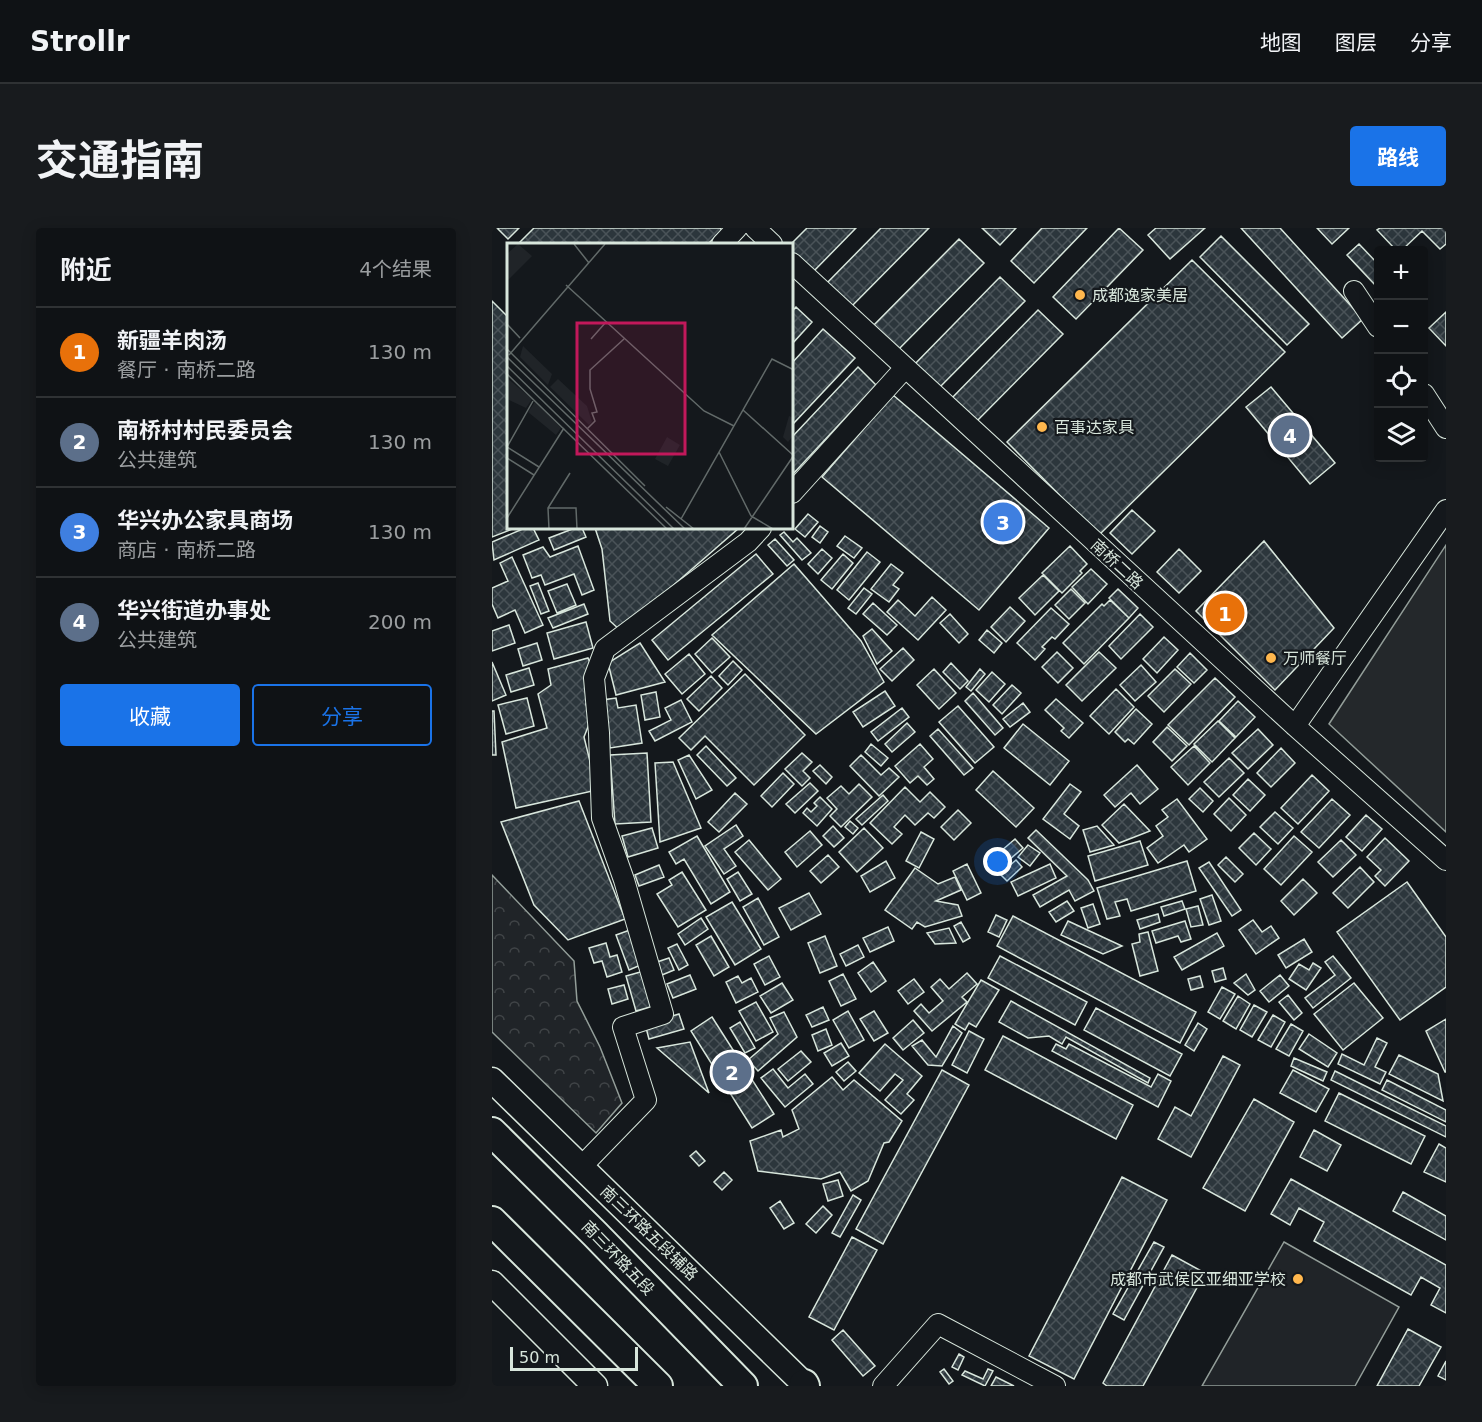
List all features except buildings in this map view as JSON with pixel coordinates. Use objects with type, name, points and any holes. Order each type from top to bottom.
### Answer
[{"type":"highway","name":"南三环路五段","points":[[492,1132],[743,1386]]},
{"type":"highway","points":[[492,1221],[658,1386]]},
{"type":"main road","name":"南三环路五段辅路","points":[[492,1080],[805,1385]]},
{"type":"main road","points":[[492,1283],[595,1386]]},
{"type":"street","points":[[723,243],[737,228]]},
{"type":"street","points":[[755,228],[771,243]]},
{"type":"street","name":"南桥二路","points":[[794,265],[904,369],[1446,861]]},
{"type":"street","points":[[1354,291],[1374,321]]},
{"type":"street","points":[[794,491],[904,369]]},
{"type":"street","points":[[1428,400],[1446,428]]},
{"type":"street","points":[[1295,726],[1446,510]]},
{"type":"street","points":[[581,1167],[646,1100],[623,1027],[663,1014],[624,880],[602,818],[599,733],[594,678],[605,649],[748,542],[759,530]]},
{"type":"street","points":[[883,1386],[938,1324],[1055,1386]]},
{"type":"green space","points":[[492,875],[574,961],[577,1001],[600,1047],[622,1103],[596,1133],[492,1032]]},
{"type":"green space","points":[[1284,1242],[1399,1307],[1355,1386],[1202,1386]]},
{"type":"shaded area","points":[[1446,545],[1446,832],[1329,724]]},
{"type":"place","name":"成都逸家美居","points":[[1080,295]]},
{"type":"place","name":"百事达家具","points":[[1042,427]]},
{"type":"place","name":"华兴街道办事处","points":[[1290,435]]},
{"type":"place","name":"华兴办公家具商场","points":[[1003,522]]},
{"type":"place","name":"新疆羊肉汤","points":[[1225,613]]},
{"type":"place","name":"万师餐厅","points":[[1271,658]]},
{"type":"place","name":"南桥村村民委员会","points":[[732,1072]]},
{"type":"place","name":"成都市武侯区亚细亚学校","points":[[1298,1279]]}]
